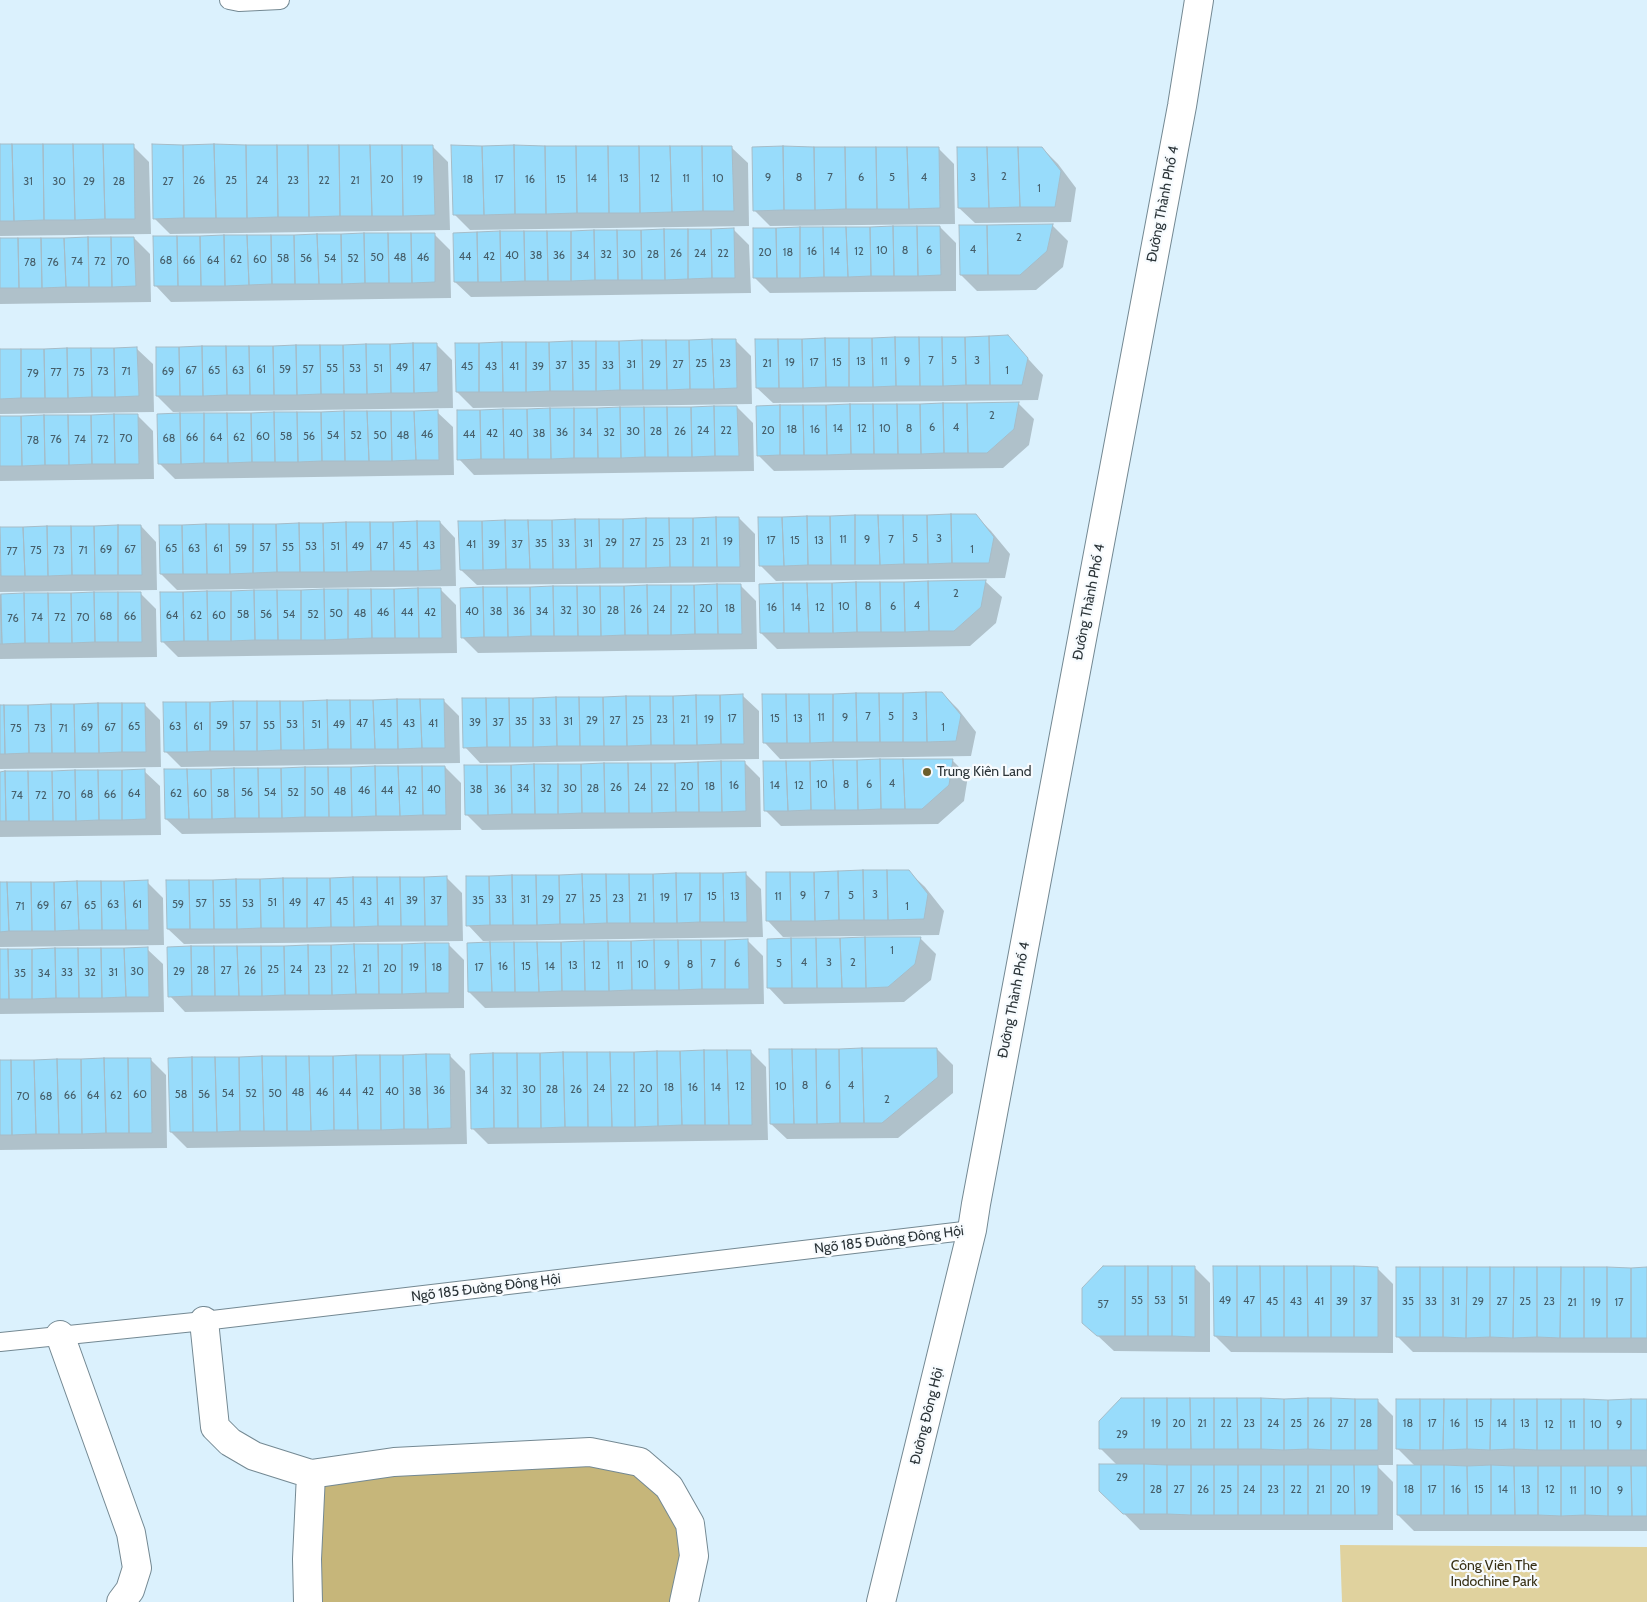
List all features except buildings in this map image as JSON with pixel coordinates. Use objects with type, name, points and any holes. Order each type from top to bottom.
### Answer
[{"type":"street","name":"Đường Thành Phố 4","points":[[974,1217],[1182,106],[1198,0]]},
{"type":"street","name":"Đường Đông Hội","points":[[882,1602],[974,1217]]},
{"type":"street","points":[[204,1321],[215,1428],[230,1442],[254,1456],[311,1474],[394,1462],[590,1452],[640,1462],[669,1487],[690,1524],[694,1556],[684,1602]]},
{"type":"street","points":[[60,1336],[131,1533],[137,1568],[130,1590],[121,1602]]},
{"type":"street","points":[[308,1602],[307,1559],[311,1474]]},
{"type":"lane","points":[[229,0],[239,2],[280,0]]},
{"type":"lane","name":"Ngõ 185 Đường Đông Hội","points":[[0,1342],[204,1321],[974,1217]]},
{"type":"green space","name":"Công Viên The Indochine Park","points":[[1340,1545],[1647,1547],[1647,1602],[1342,1602]]},
{"type":"shaded area","points":[[640,1462],[690,1524],[684,1602],[308,1602],[311,1474]]},
{"type":"place","name":"Trung Kiên Land","points":[[927,772]]}]
